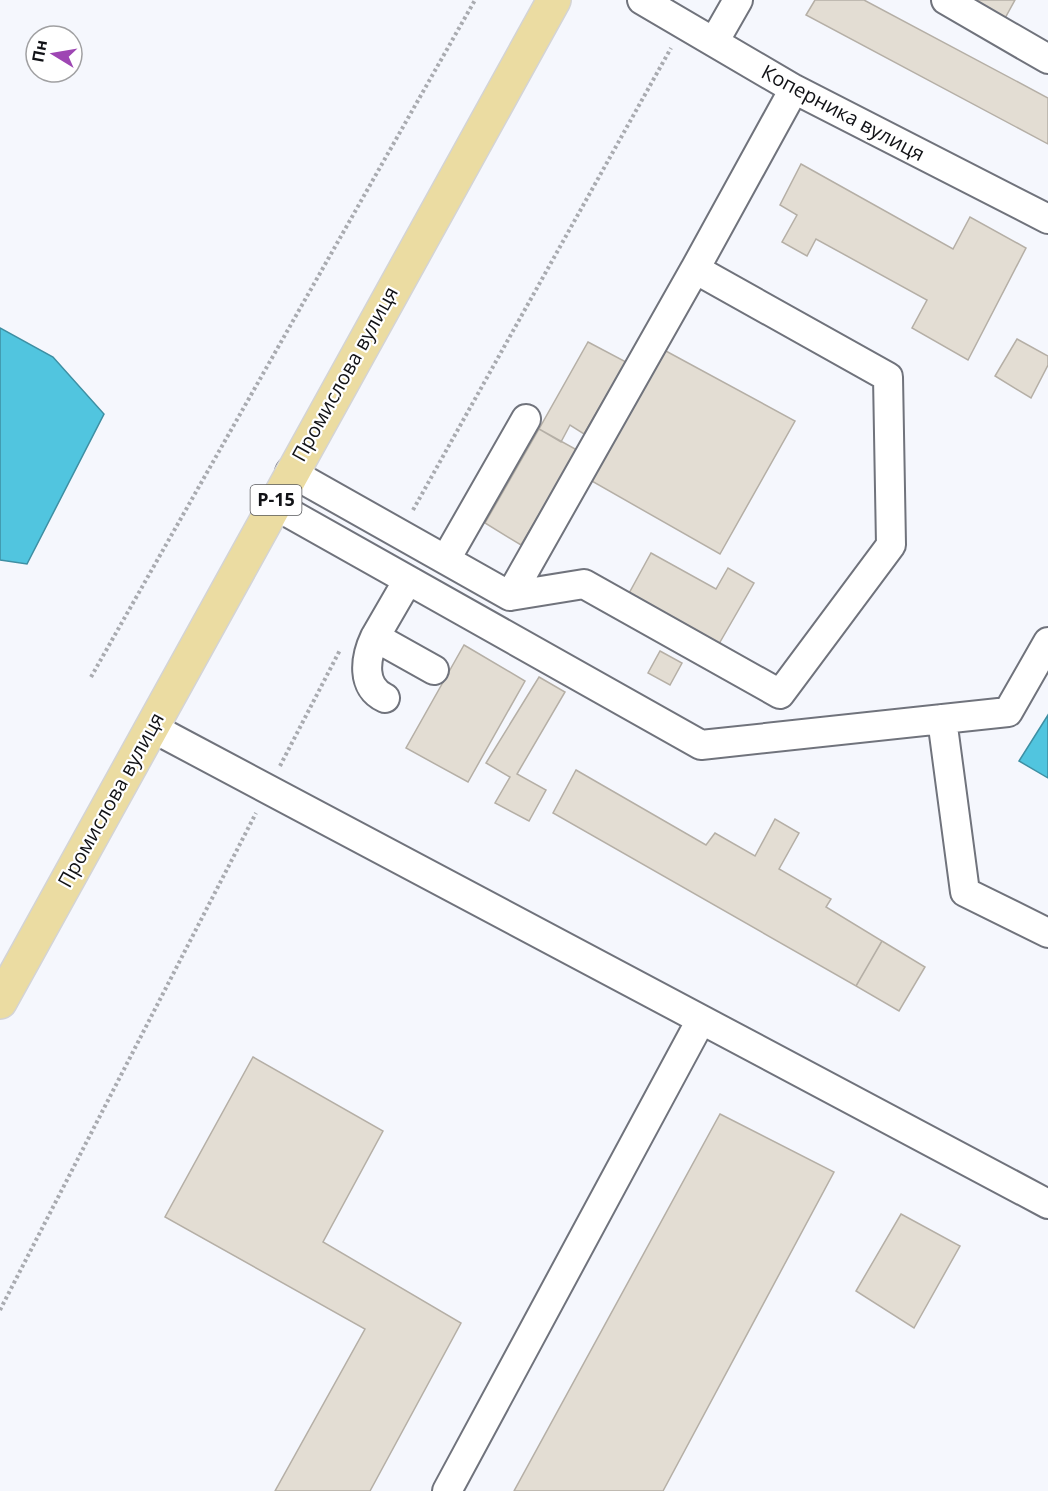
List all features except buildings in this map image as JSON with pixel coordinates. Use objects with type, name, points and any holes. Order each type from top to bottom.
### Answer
[{"type":"main road","name":"Промислова вулиця","points":[[0,1002],[290,472],[554,0]]},
{"type":"lane","name":"Коперника вулиця","points":[[642,0],[794,89],[1048,219]]},
{"type":"lane","points":[[714,42],[738,0]]},
{"type":"lane","points":[[946,0],[1048,59]]},
{"type":"lane","points":[[510,596],[794,89]]},
{"type":"lane","points":[[290,472],[510,596],[584,584],[780,694],[891,545],[888,377],[695,269]]},
{"type":"lane","points":[[446,559],[526,419]]},
{"type":"lane","points":[[273,504],[701,745],[1008,712],[1048,642]]},
{"type":"lane","points":[[385,699],[375,694],[367,674],[368,651],[408,580]]},
{"type":"lane","points":[[375,637],[434,670]]},
{"type":"lane","points":[[942,719],[965,892],[1048,933]]},
{"type":"lane","points":[[151,727],[1048,1204]]},
{"type":"lane","points":[[447,1491],[701,1020]]},
{"type":"path","points":[[91,677],[475,0]]},
{"type":"water","points":[[0,328],[53,357],[104,414],[27,564],[0,560]]},
{"type":"water","points":[[1048,715],[1048,778],[1019,761]]}]
